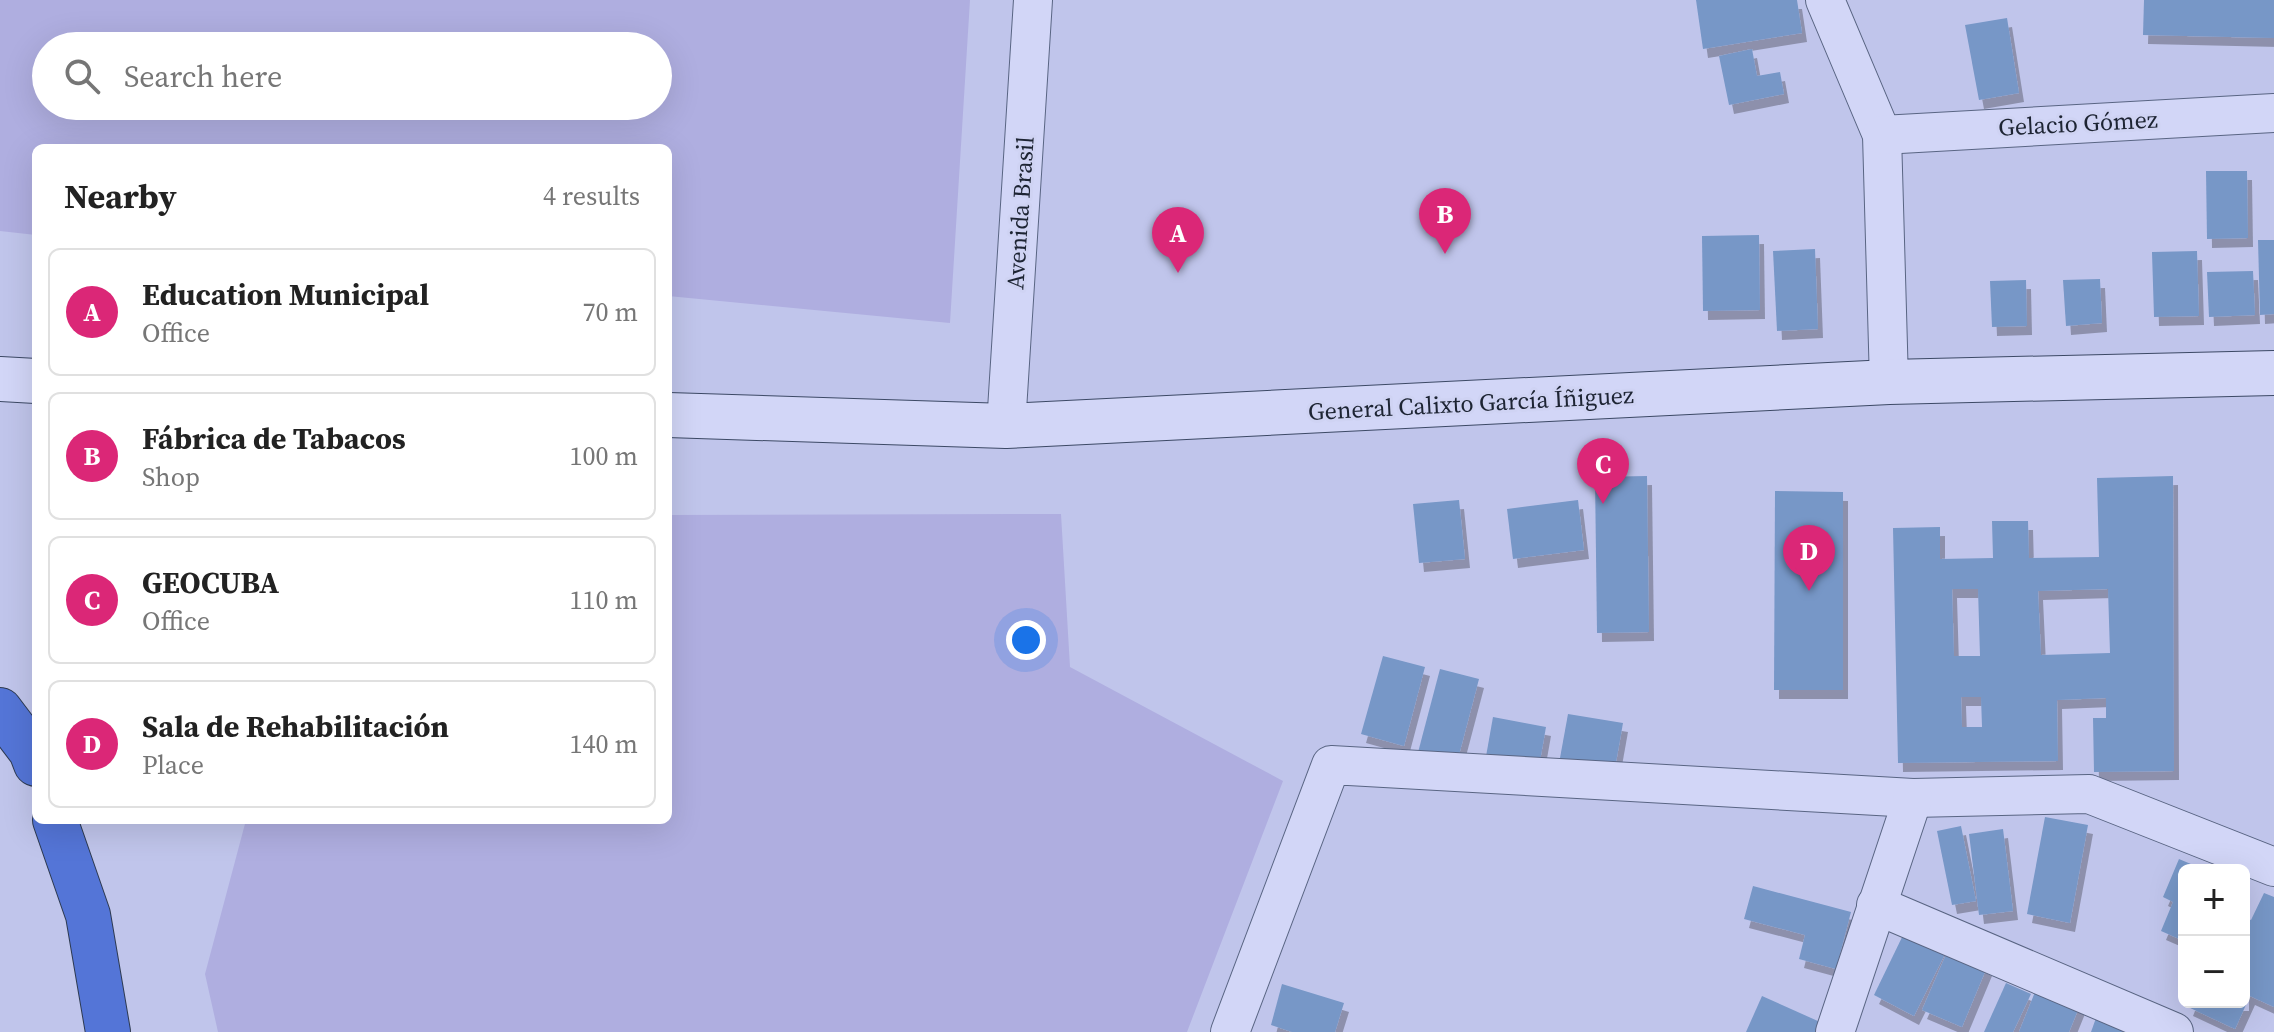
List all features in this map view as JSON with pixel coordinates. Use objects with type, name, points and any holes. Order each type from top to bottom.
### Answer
[{"type":"highway","points":[[0,710],[32,754]]},
{"type":"highway","points":[[56,824],[88,915],[108,1032]]},
{"type":"main road","name":"General Calixto García Íñiguez","points":[[672,415],[1006,426],[1889,382],[2274,373]]},
{"type":"main road","points":[[0,379],[32,381]]},
{"type":"street","name":"Avenida Brasil","points":[[1006,426],[1033,0]]},
{"type":"street","points":[[1825,0],[1882,135],[1889,382]]},
{"type":"street","name":"Gelacio Gómez","points":[[1882,135],[2274,113]]},
{"type":"street","points":[[1230,1032],[1331,765],[1913,798],[2089,794],[2274,867]]},
{"type":"street","points":[[1835,1032],[1913,798]]},
{"type":"street","points":[[1876,905],[2174,1032]]},
{"type":"shaded area","points":[[0,0],[970,0],[950,323],[672,296],[672,144],[32,144],[32,235],[0,231]]},
{"type":"shaded area","points":[[1061,514],[1070,667],[1283,781],[1187,1032],[218,1032],[205,974],[245,824],[672,824],[672,515]]},
{"type":"building","points":[[1696,0],[1797,0],[1802,33],[1703,49]]},
{"type":"building","points":[[2144,0],[2274,0],[2274,38],[2143,35]]},
{"type":"building","points":[[2007,18],[2019,93],[1979,100],[1965,25]]},
{"type":"building","points":[[1752,49],[1757,76],[1780,72],[1784,94],[1729,105],[1719,56]]},
{"type":"building","points":[[2206,171],[2247,171],[2248,238],[2207,239]]},
{"type":"building","points":[[1759,235],[1760,310],[1703,311],[1702,236]]},
{"type":"building","points":[[2258,240],[2274,240],[2274,314],[2260,315]]},
{"type":"building","points":[[1815,249],[1818,329],[1777,331],[1773,251]]},
{"type":"building","points":[[2197,251],[2199,316],[2154,317],[2152,252]]},
{"type":"building","points":[[2253,271],[2255,315],[2209,317],[2207,272]]},
{"type":"building","points":[[2100,279],[2102,323],[2066,326],[2063,280]]},
{"type":"building","points":[[2026,280],[2027,326],[1992,327],[1990,281]]},
{"type":"building","points":[[1647,476],[1649,632],[1597,633],[1595,477]]},
{"type":"building","points":[[2173,476],[2174,771],[2094,772],[2093,718],[2106,718],[2106,698],[2057,700],[2058,761],[1898,763],[1893,528],[1940,527],[1940,559],[1993,558],[1992,521],[2028,521],[2029,558],[2099,557],[2097,478]],"holes":[[[1952,589],[1978,589],[1980,656],[1954,656]],[[2108,589],[2110,653],[2041,655],[2038,591]],[[1961,697],[1981,697],[1982,727],[1962,727]]]},
{"type":"building","points":[[1775,491],[1843,492],[1843,690],[1774,690]]},
{"type":"building","points":[[1459,500],[1465,559],[1419,563],[1413,504]]},
{"type":"building","points":[[1578,500],[1584,550],[1513,559],[1507,509]]},
{"type":"building","points":[[1383,656],[1425,667],[1404,746],[1361,734]]},
{"type":"building","points":[[1440,669],[1479,679],[1455,770],[1416,760]]},
{"type":"building","points":[[1568,714],[1623,723],[1613,779],[1558,769]]},
{"type":"building","points":[[1493,717],[1546,727],[1538,772],[1485,762]]},
{"type":"building","points":[[2045,817],[2088,825],[2070,923],[2027,914]]},
{"type":"building","points":[[1961,826],[1976,901],[1952,905],[1937,831]]},
{"type":"building","points":[[2003,829],[2013,911],[1979,915],[1969,834]]},
{"type":"building","points":[[2179,859],[2191,864],[2178,864],[2178,938],[2161,931],[2173,902],[2163,897]]},
{"type":"building","points":[[1753,886],[1851,912],[1836,969],[1799,959],[1805,935],[1744,919]]},
{"type":"building","points":[[2264,893],[2274,897],[2274,1007],[2250,996],[2251,920]]},
{"type":"building","points":[[1906,929],[1947,950],[1914,1016],[1874,995]]},
{"type":"building","points":[[1948,950],[1987,967],[1962,1027],[1922,1010]]},
{"type":"building","points":[[2006,983],[2031,994],[2013,1032],[1984,1032]]},
{"type":"building","points":[[1282,984],[1344,1003],[1335,1032],[1292,1032],[1271,1025]]},
{"type":"building","points":[[2037,987],[2080,1005],[2069,1032],[2019,1032]]},
{"type":"building","points":[[1762,996],[1829,1026],[1827,1032],[1746,1032]]},
{"type":"building","points":[[2190,1008],[2245,1008],[2235,1029]]},
{"type":"building","points":[[2096,1018],[2133,1032],[2091,1032]]},
{"type":"place","name":"Fábrica de Tabacos","points":[[1445,254]]},
{"type":"place","name":"Education Municipal","points":[[1178,273]]},
{"type":"place","name":"GEOCUBA","points":[[1603,504]]},
{"type":"place","name":"Sala de Rehabilitación","points":[[1809,591]]}]
